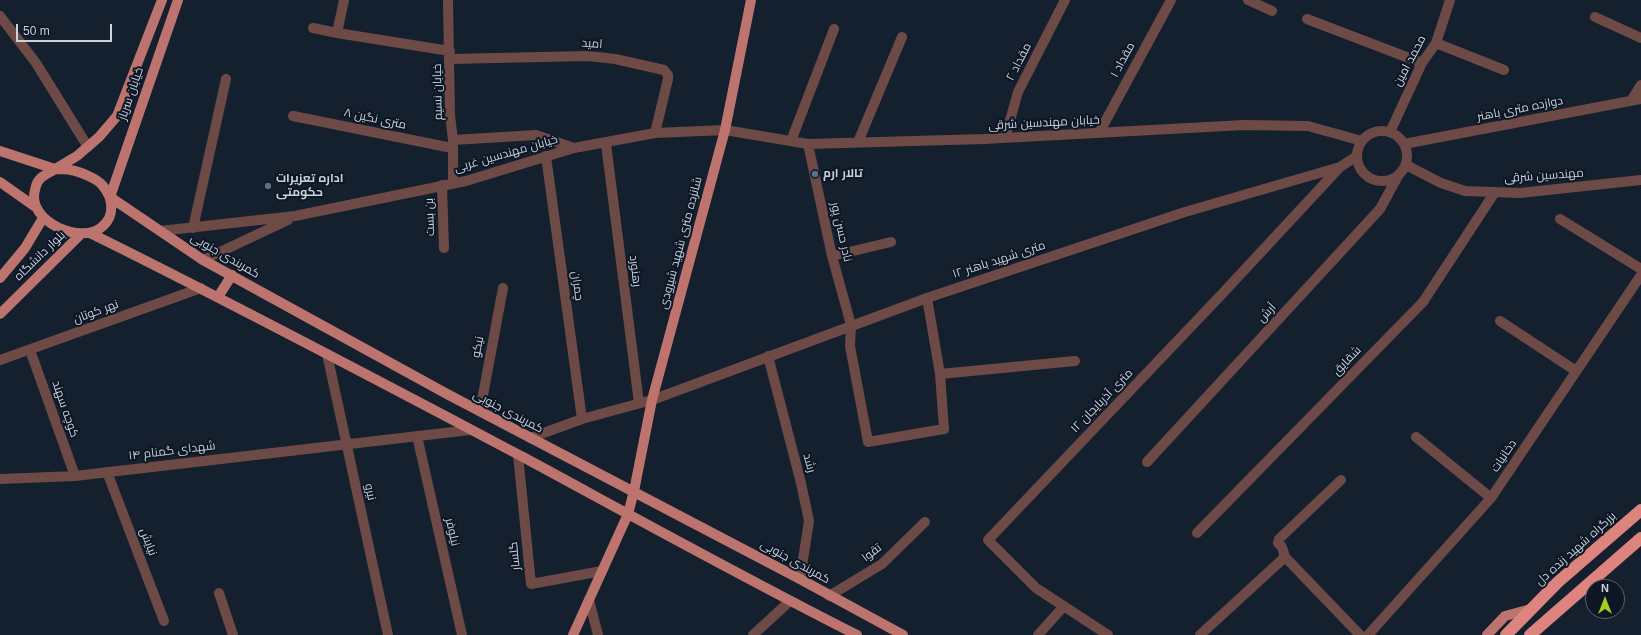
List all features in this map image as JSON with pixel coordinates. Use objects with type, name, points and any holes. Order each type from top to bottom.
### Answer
[{"type":"highway","name":"بزرگراه شهید زنده دل","points":[[1508,633],[1558,582],[1641,510]]},
{"type":"highway","points":[[1530,635],[1641,538]]},
{"type":"main road","name":"خیابان سرباز","points":[[110,197],[178,0]]},
{"type":"main road","name":"شانزده متری شهید شیرودی","points":[[573,635],[628,514],[652,400],[725,130],[751,0]]},
{"type":"main road","name":"خیابان سرباز","points":[[55,169],[88,147],[99,137],[117,116],[161,2]]},
{"type":"main road","points":[[161,2],[174,11]]},
{"type":"main road","points":[[0,151],[55,169],[70,170],[102,184],[110,197],[112,207],[110,218],[102,228],[86,234]]},
{"type":"main road","points":[[34,206],[33,195],[36,183],[42,177],[55,169]]},
{"type":"main road","points":[[0,182],[34,206],[43,218],[60,228],[86,234],[201,288],[518,455],[790,601],[857,635]]},
{"type":"main road","name":"کمربندی جنوبی","points":[[110,197],[203,260],[530,438],[634,491],[902,635]]},
{"type":"main road","name":"بلوار دانشگاه","points":[[0,278],[25,248],[43,218]]},
{"type":"main road","name":"بلوار دانشگاه","points":[[0,314],[86,234]]},
{"type":"main road","points":[[218,297],[232,275]]},
{"type":"main road","points":[[1487,635],[1505,616],[1531,610]]},
{"type":"main road","points":[[1537,635],[1543,624]]},
{"type":"street","points":[[337,34],[344,0]]},
{"type":"street","name":"خیابان نسیم","points":[[448,0],[453,183]]},
{"type":"street","name":"مقداد ۲","points":[[1005,138],[1018,92],[1065,0]]},
{"type":"street","name":"مقداد ۱","points":[[1099,133],[1171,0]]},
{"type":"street","points":[[1248,0],[1272,11]]},
{"type":"street","name":"محمد امین","points":[[1390,132],[1422,63],[1436,43],[1450,0]]},
{"type":"street","points":[[0,16],[36,63],[88,147]]},
{"type":"street","points":[[1595,17],[1641,38]]},
{"type":"street","points":[[1307,19],[1422,63]]},
{"type":"street","points":[[314,28],[337,34],[450,55]]},
{"type":"street","points":[[791,141],[834,29]]},
{"type":"street","points":[[858,142],[902,37]]},
{"type":"street","points":[[1436,43],[1504,70]]},
{"type":"street","name":"امید","points":[[450,55],[588,56],[615,59],[664,70],[668,75],[668,79],[655,133]]},
{"type":"street","points":[[193,228],[226,79]]},
{"type":"street","points":[[1636,100],[1641,85]]},
{"type":"street","name":"دوازده متری باهنر","points":[[1404,144],[1636,100]]},
{"type":"street","name":"۸ متری نگین","points":[[293,116],[453,144],[536,135],[574,148]]},
{"type":"street","name":"خیابان مهندسین شرقی","points":[[725,130],[808,144],[1005,138],[1244,125],[1308,126],[1362,141]]},
{"type":"street","name":"خیابان مهندسین غربی","points":[[295,216],[453,183],[574,148],[606,144],[655,133],[725,130]]},
{"type":"street","points":[[1374,132],[1390,132],[1397,135],[1404,144],[1408,157],[1406,165],[1398,176],[1386,180],[1378,180],[1363,172],[1357,156],[1362,141],[1374,132]]},
{"type":"street","name":"رهنورد","points":[[606,144],[639,403]]},
{"type":"street","name":"نادر حسن پور","points":[[808,144],[832,256],[851,325],[850,346],[868,442],[944,429],[940,374]]},
{"type":"street","name":"چمران","points":[[546,156],[582,419]]},
{"type":"street","name":"۱۲ متری شهید باهنر","points":[[530,438],[582,419],[652,400],[927,298],[1185,212],[1340,167],[1357,156]]},
{"type":"street","name":"مهندسین شرقی","points":[[1406,165],[1441,183],[1465,191],[1520,193],[1641,180]]},
{"type":"street","name":"۱۲ متری آذربایجان","points":[[1108,635],[1036,588],[988,540],[1222,294],[1340,167]]},
{"type":"street","name":"آرش","points":[[1147,462],[1380,209],[1398,176]]},
{"type":"street","name":"بن بست","points":[[442,185],[444,248]]},
{"type":"street","name":"شقایق","points":[[1197,533],[1423,302],[1495,192]]},
{"type":"street","points":[[160,232],[295,216]]},
{"type":"street","points":[[203,260],[295,216]]},
{"type":"street","points":[[1560,219],[1641,269]]},
{"type":"street","points":[[832,256],[891,242]]},
{"type":"street","name":"دخانیات","points":[[1368,635],[1491,498],[1641,275]]},
{"type":"street","name":"نهر کوتان","points":[[0,360],[201,288]]},
{"type":"street","name":"نیکو","points":[[480,411],[503,288]]},
{"type":"street","points":[[927,298],[940,374],[1075,361]]},
{"type":"street","points":[[1500,321],[1576,371]]},
{"type":"street","name":"کوچه سهند","points":[[30,350],[74,476]]},
{"type":"street","name":"نیرو","points":[[327,354],[388,635]]},
{"type":"street","name":"رشد","points":[[768,356],[801,483],[809,521],[800,579]]},
{"type":"street","name":"۱۴ شهدای گمنام","points":[[0,479],[74,476],[470,430]]},
{"type":"street","name":"نیلوفر","points":[[417,436],[462,635]]},
{"type":"street","points":[[1416,437],[1491,498]]},
{"type":"street","name":"گلسار","points":[[518,455],[532,584],[602,571]]},
{"type":"street","name":"نیایش","points":[[107,472],[164,621]]},
{"type":"street","points":[[1341,480],[1279,539],[1278,543],[1282,547],[1284,557],[1360,635]]},
{"type":"street","name":"تقوا","points":[[829,596],[882,564],[925,522]]},
{"type":"street","points":[[1200,635],[1284,557]]},
{"type":"street","points":[[219,593],[233,635]]},
{"type":"street","points":[[589,600],[598,635]]},
{"type":"street","points":[[753,635],[790,601]]},
{"type":"street","points":[[1038,635],[1064,606]]},
{"type":"place","name":"تالار ارم","points":[[815,174]]},
{"type":"place","name":"اداره تعزیرات حکومتی","points":[[268,186]]}]
